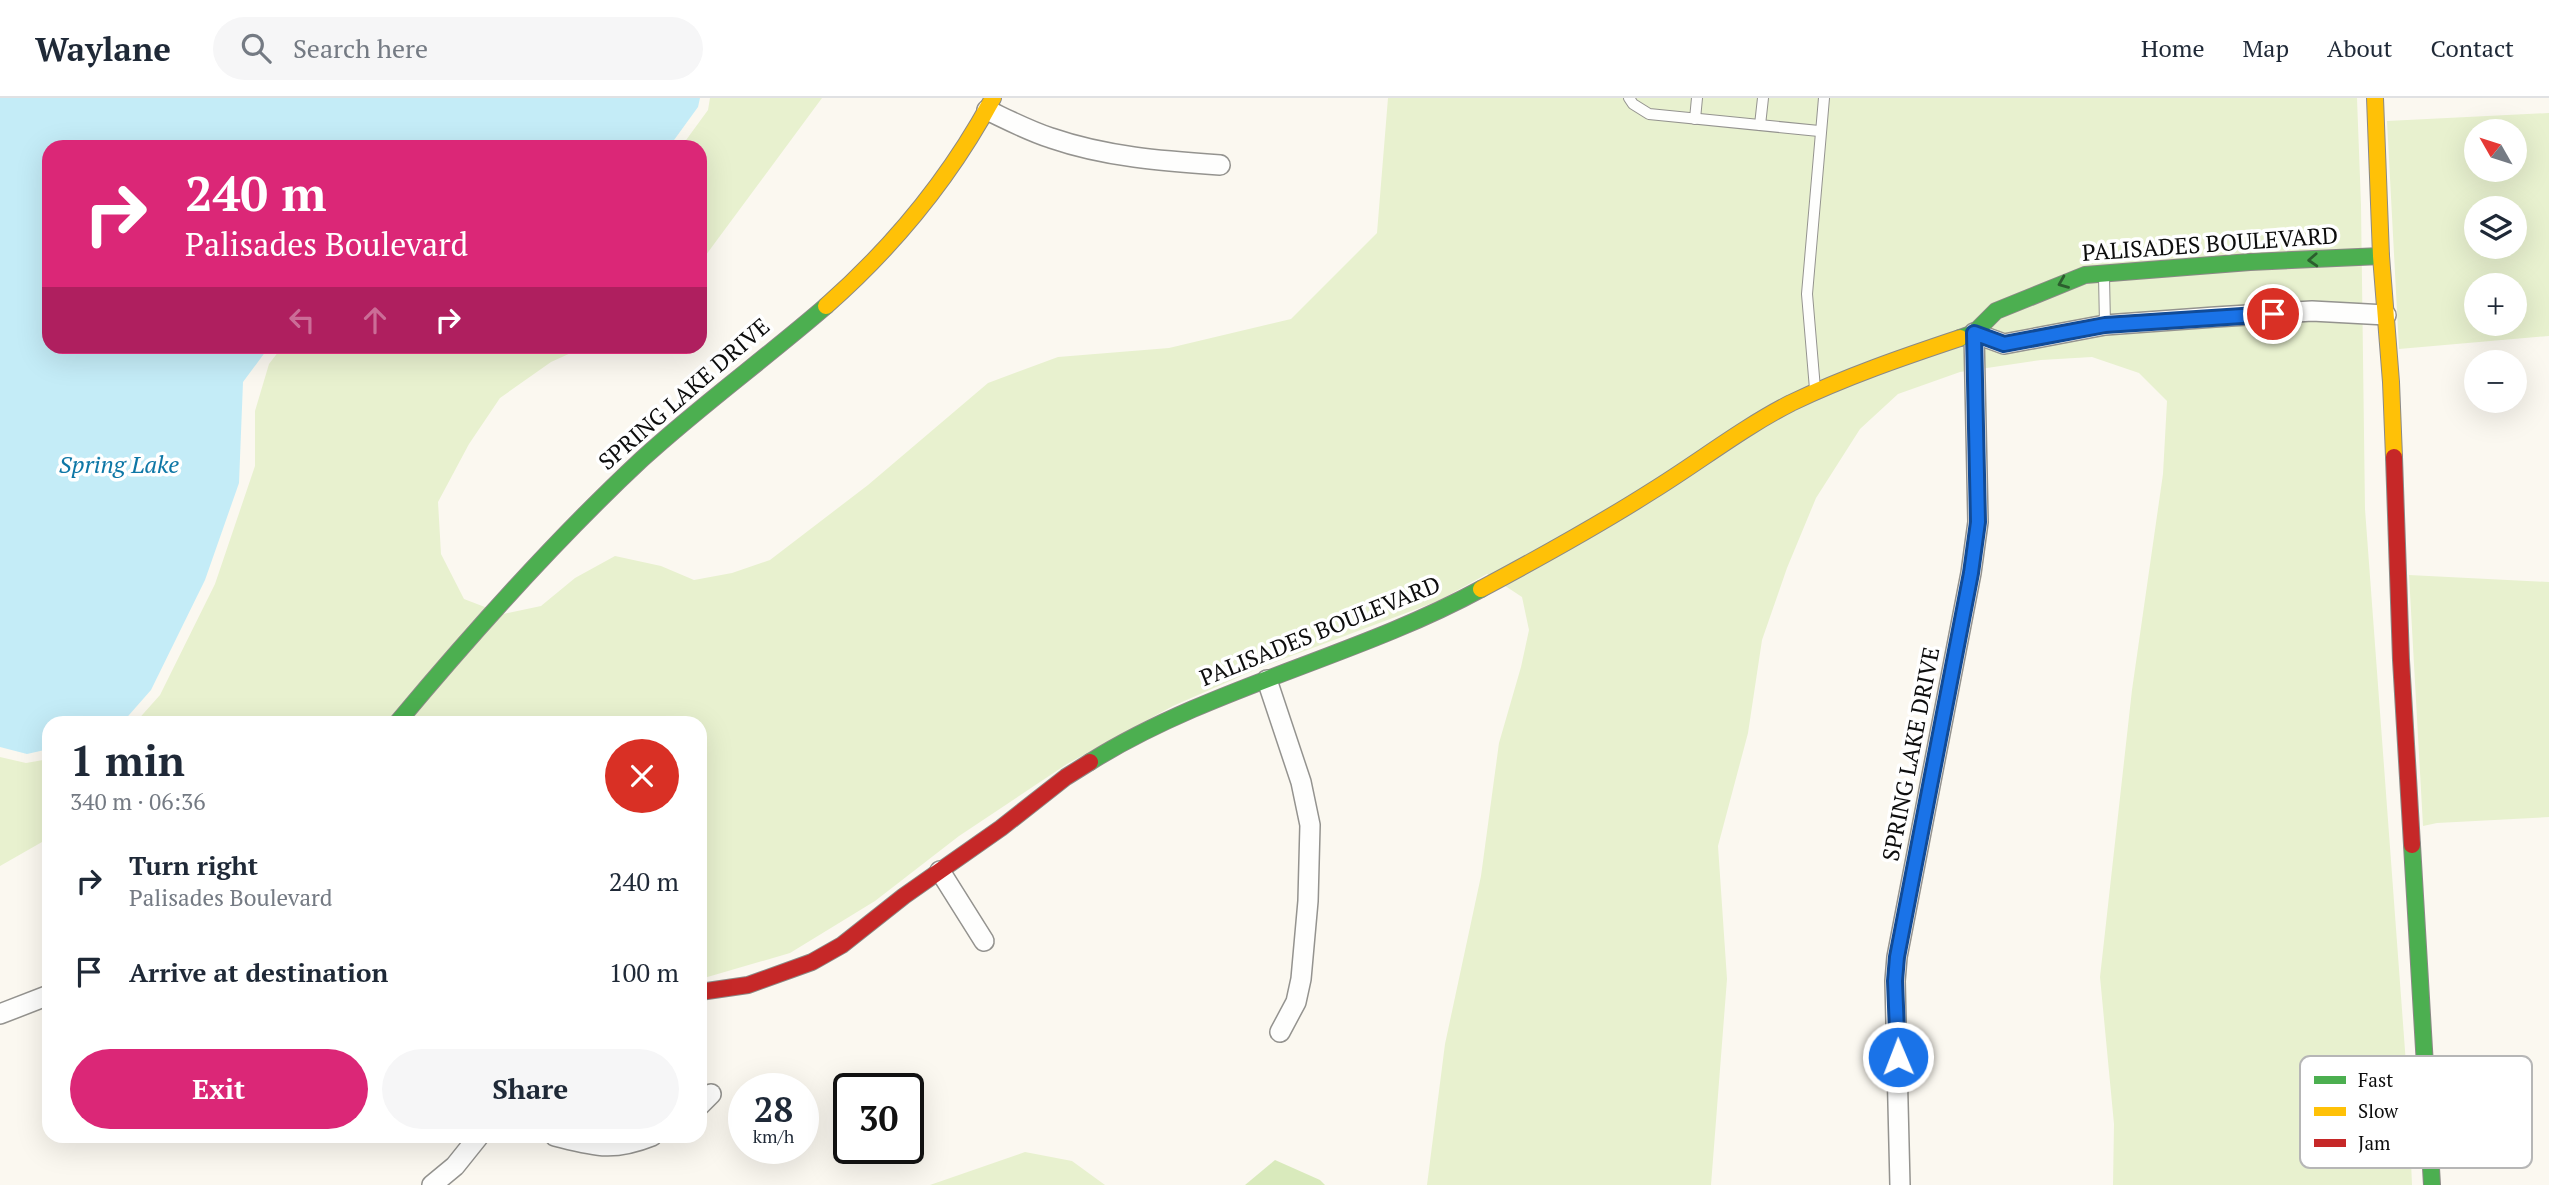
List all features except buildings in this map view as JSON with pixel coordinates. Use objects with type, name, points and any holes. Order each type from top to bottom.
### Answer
[{"type":"street","points":[[2375,98],[2381,256],[2391,382],[2402,660],[2425,1056]]},
{"type":"street","points":[[990,104],[1050,138],[1097,151],[1147,160],[1220,165]]},
{"type":"street","name":"SPRING LAKE DRIVE","points":[[403,716],[522,577],[613,486],[682,423],[834,298],[887,247],[934,192],[960,156],[990,104]]},
{"type":"street","name":"PALISADES BOULEVARD","points":[[707,991],[748,985],[812,962],[842,945],[1066,777],[1106,752],[1176,716],[1386,635],[1461,600],[1554,550],[1653,491],[1755,424],[1815,393],[1897,359],[1974,333],[1996,311],[2085,275],[2250,262],[2381,256]]},
{"type":"street","points":[[1974,333],[2004,344],[2105,325],[2312,311],[2386,315]]},
{"type":"street","name":"SPRING LAKE DRIVE","points":[[1900,1185],[1895,981],[1897,957],[1971,573],[1978,522],[1974,333]]},
{"type":"street","points":[[1267,680],[1301,782],[1310,825],[1308,901],[1301,979],[1296,1002],[1280,1032]]},
{"type":"street","points":[[940,871],[984,941]]},
{"type":"street","points":[[0,1014],[42,998]]},
{"type":"street","points":[[432,1185],[455,1166],[473,1143]]},
{"type":"street","points":[[586,1143],[616,1147],[634,1143]]},
{"type":"lane","points":[[1629,98],[1633,104],[1649,114],[1819,131]]},
{"type":"lane","points":[[1695,119],[1697,98]]},
{"type":"lane","points":[[1760,125],[1763,98]]},
{"type":"lane","points":[[1815,393],[1807,294],[1819,131],[1824,98]]},
{"type":"lane","points":[[2104,273],[2105,325]]},
{"type":"green space","points":[[710,98],[822,98],[707,254],[707,140],[686,140],[708,110]]},
{"type":"green space","points":[[1388,98],[2357,98],[2365,509],[2405,1056],[2300,1056],[2300,1168],[2411,1168],[2412,1185],[2113,1185],[2114,1124],[2100,977],[2132,690],[2163,474],[2167,401],[2139,373],[2092,357],[2041,360],[1960,372],[1898,394],[1860,429],[1816,498],[1787,568],[1762,640],[1748,733],[1718,846],[1727,979],[1711,1185],[1427,1185],[1445,1044],[1481,876],[1499,743],[1529,630],[1522,597],[1487,574],[1438,601],[1257,669],[1173,706],[1067,764],[959,836],[875,901],[790,953],[707,977],[707,716],[141,716],[160,695],[215,584],[255,466],[255,411],[269,364],[277,354],[569,354],[551,362],[500,398],[469,444],[438,502],[441,554],[464,599],[503,614],[541,606],[575,578],[615,556],[661,566],[694,580],[732,573],[770,560],[868,485],[988,383],[1058,357],[1169,348],[1291,319],[1377,233]]},
{"type":"green space","points":[[2549,113],[2549,336],[2399,349],[2387,121]]},
{"type":"green space","points":[[2409,575],[2549,582],[2549,817],[2423,826]]},
{"type":"green space","points":[[0,757],[26,763],[42,760],[42,842],[0,866]]},
{"type":"green space","points":[[1025,1152],[1072,1161],[1105,1185],[930,1185]]},
{"type":"green space","points":[[1275,1160],[1320,1180],[1325,1185],[1245,1185]]},
{"type":"water","name":"Spring Lake","points":[[0,98],[700,98],[698,107],[674,140],[42,140],[42,354],[264,354],[243,382],[239,483],[205,580],[151,690],[128,716],[42,716],[42,751],[27,754],[0,747]]},
{"type":"traffic: fast","points":[[1960,338],[1974,333],[1996,311],[2085,275],[2250,262],[2381,256]]},
{"type":"traffic: fast","points":[[403,716],[515,587],[609,490],[687,420],[826,306]]},
{"type":"traffic: fast","points":[[1090,762],[1184,713],[1384,634],[1481,589]]},
{"type":"traffic: fast","points":[[2412,845],[2424,1056]]},
{"type":"traffic: fast","points":[[2431,1168],[2432,1185]]},
{"type":"traffic: slow","points":[[826,306],[875,259],[919,209],[958,156],[993,98]]},
{"type":"traffic: slow","points":[[2375,98],[2381,256],[2394,457]]},
{"type":"traffic: slow","points":[[1481,589],[1610,517],[1755,423],[1791,403],[1853,376],[1960,338]]},
{"type":"traffic: jam","points":[[2394,457],[2401,660],[2412,845]]},
{"type":"traffic: jam","points":[[707,991],[748,985],[812,962],[842,945],[904,896],[1090,762]]},
{"type":"route","points":[[1898,1057],[1895,981],[1897,957],[1971,573],[1978,522],[1974,333],[2004,344],[2105,325],[2273,314]]}]
